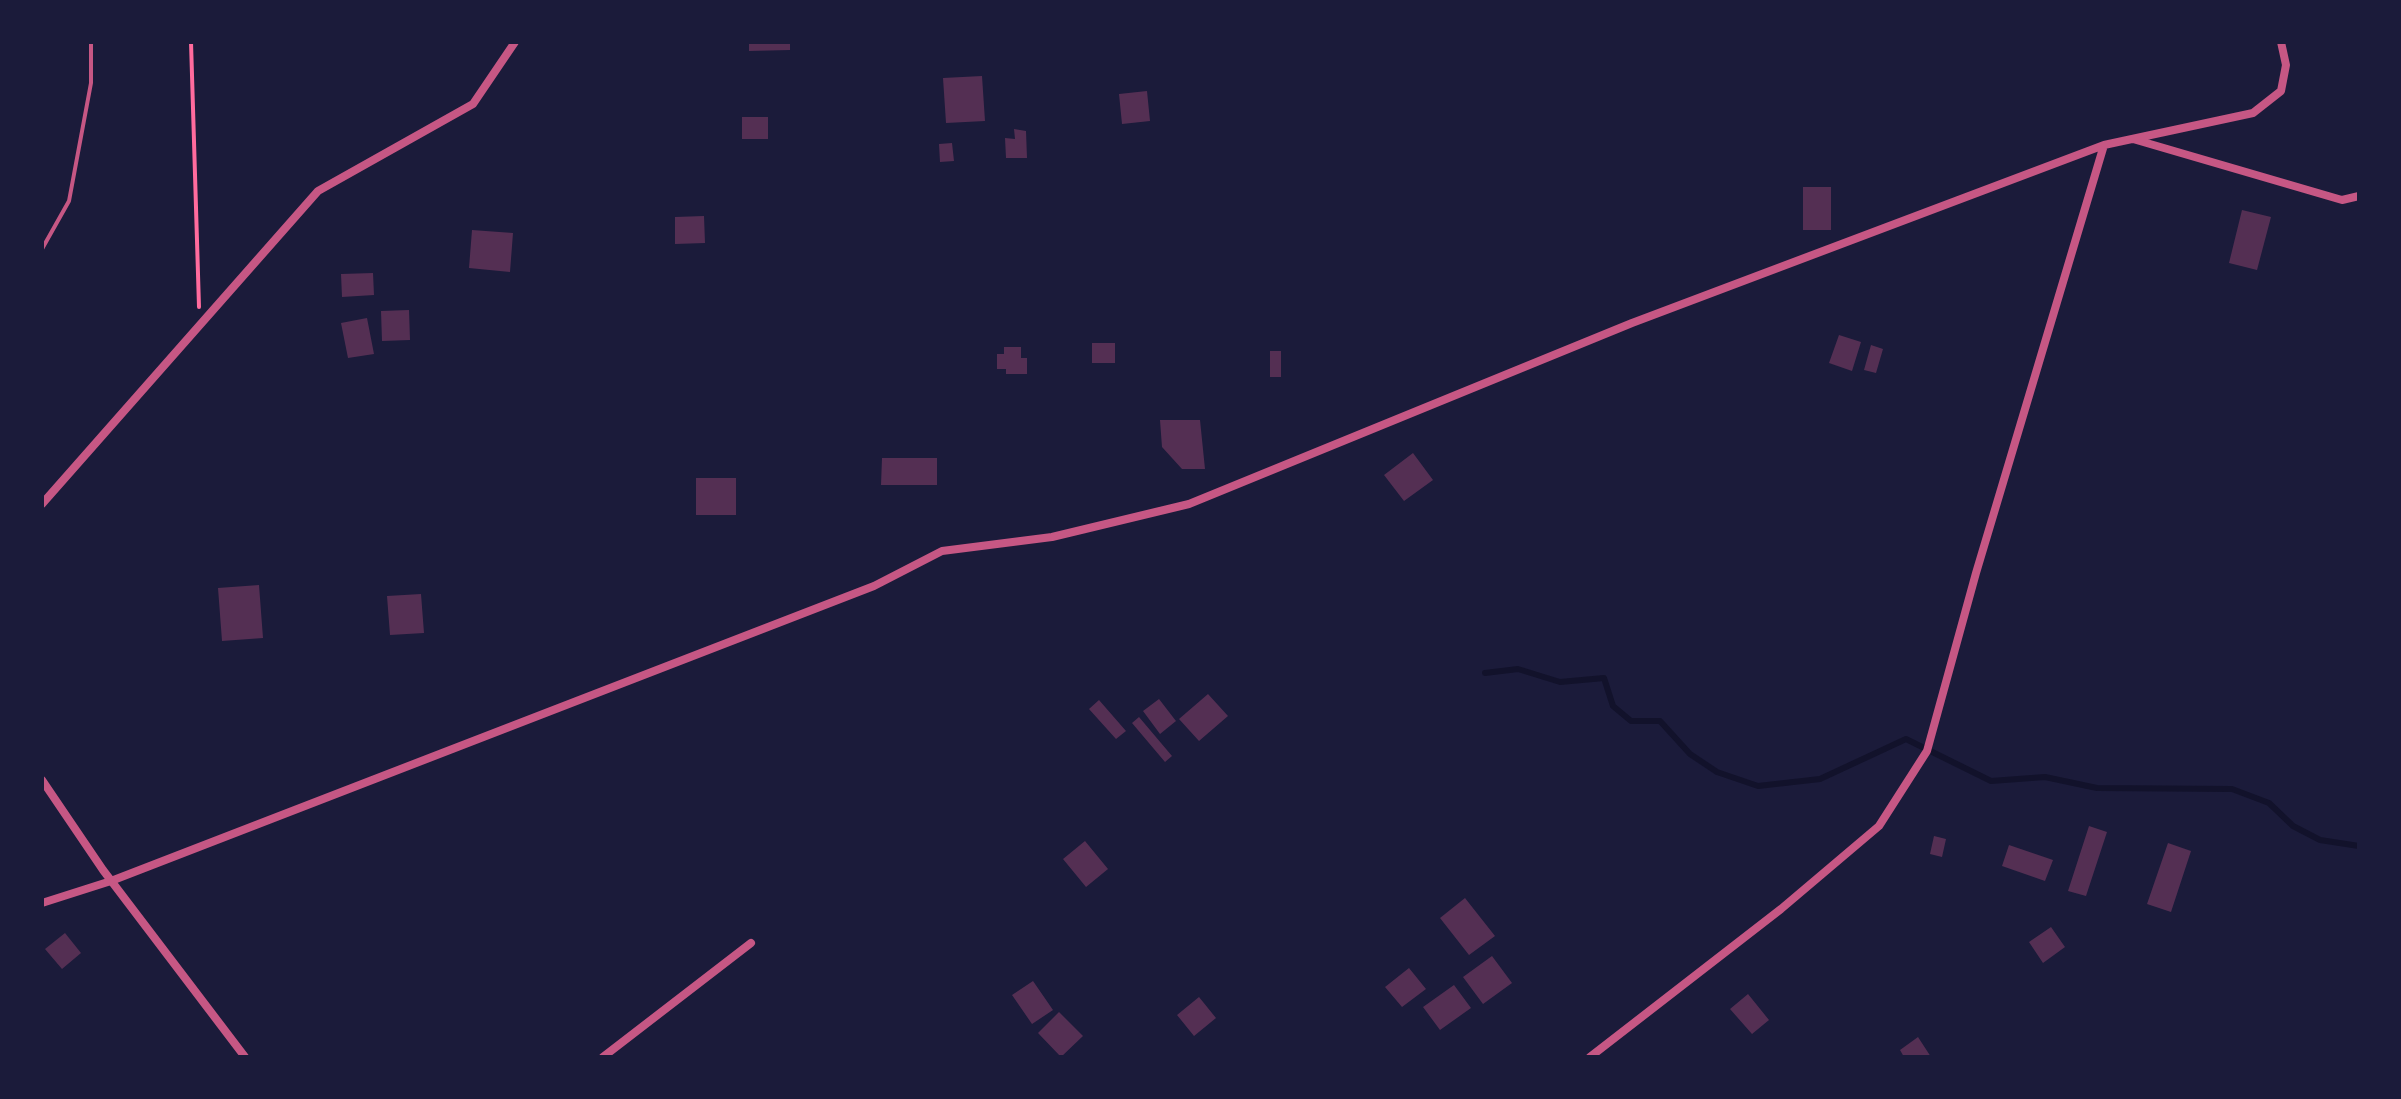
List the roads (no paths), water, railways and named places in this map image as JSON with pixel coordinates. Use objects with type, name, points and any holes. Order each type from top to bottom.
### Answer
[{"type":"street","points":[[42,504],[318,191],[473,104],[515,42]]},
{"type":"street","points":[[42,903],[111,881],[874,586],[942,551],[1052,537],[1189,504],[1632,323],[2104,145],[2253,113],[2281,91],[2286,65],[2281,42]]},
{"type":"street","points":[[2131,139],[2342,200],[2359,196]]},
{"type":"street","points":[[1590,1057],[1781,909],[1879,826],[1927,751],[2104,145]]},
{"type":"street","points":[[42,780],[111,881],[245,1057]]},
{"type":"street","points":[[603,1057],[751,943]]},
{"type":"lane","points":[[42,249],[69,201],[91,83],[91,42]]},
{"type":"waterway","points":[[1485,673],[1518,669],[1560,682],[1604,678],[1613,706],[1631,721],[1660,721],[1690,754],[1717,772],[1758,786],[1820,779],[1906,739],[1991,781],[2045,777],[2097,788],[2232,789],[2269,803],[2293,826],[2320,840],[2359,846]]}]
